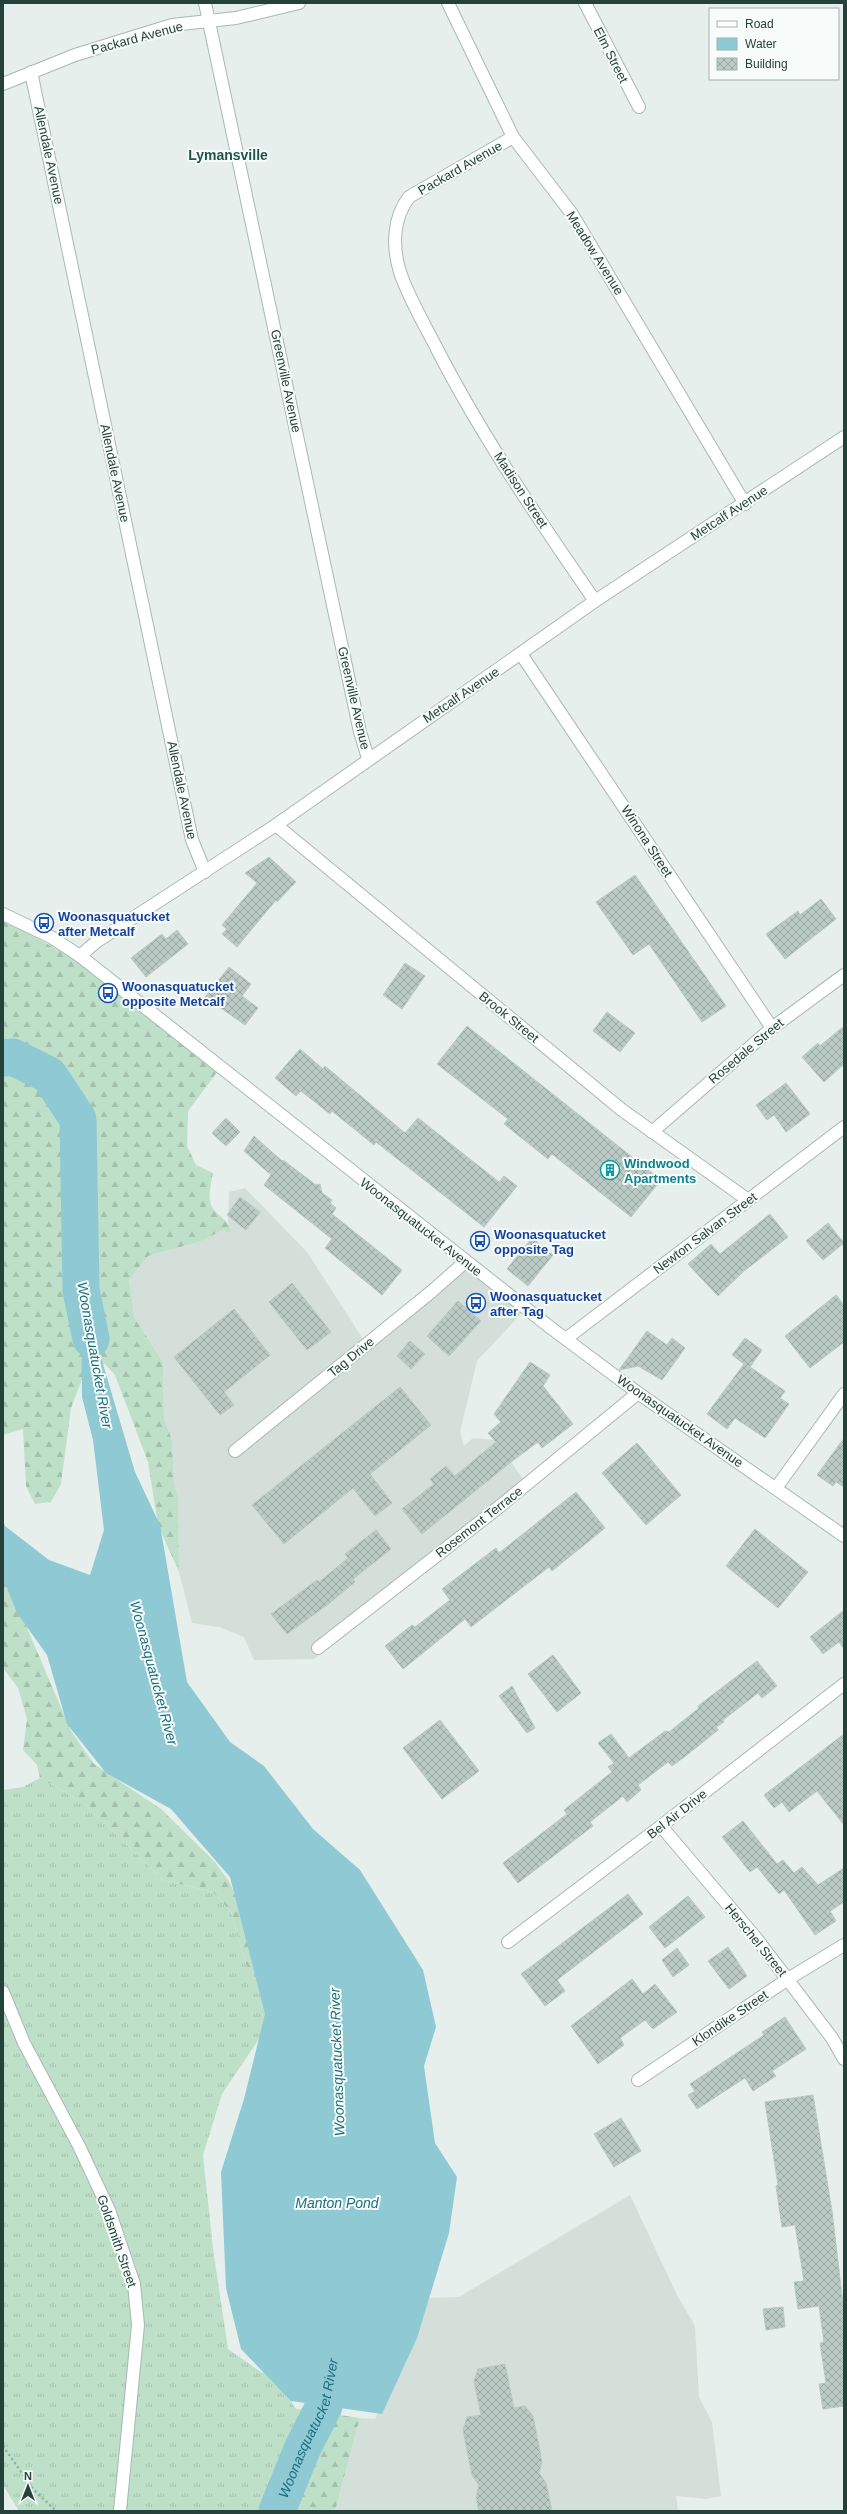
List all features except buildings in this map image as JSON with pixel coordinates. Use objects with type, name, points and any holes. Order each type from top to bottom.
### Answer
[{"type":"street","name":"Greenville Avenue","points":[[205,3],[360,732],[368,758]]},
{"type":"street","name":"Packard Avenue","points":[[3,84],[31,72],[121,40],[172,25],[236,18],[299,3]]},
{"type":"street","name":"Meadow Avenue","points":[[448,3],[513,137],[572,214],[745,504]]},
{"type":"street","name":"Elm Street","points":[[585,3],[639,107]]},
{"type":"street","name":"Allendale Avenue","points":[[31,72],[191,832],[205,872]]},
{"type":"street","name":"Packard Avenue","points":[[451,376],[416,307],[400,271],[396,247],[397,219],[401,208],[409,197],[513,137]]},
{"type":"street","name":"Madison Street","points":[[451,376],[510,475],[595,601]]},
{"type":"street","name":"Metcalf Avenue","points":[[80,956],[96,942],[276,825],[368,758],[521,654],[595,601],[745,504],[844,437]]},
{"type":"street","name":"Winona Street","points":[[521,654],[772,1028]]},
{"type":"street","name":"Brook Street","points":[[276,825],[604,1096],[748,1200]]},
{"type":"street","name":"Woonasquatucket Avenue","points":[[3,914],[51,937],[80,956],[465,1262],[638,1393],[844,1536]]},
{"type":"street","name":"Rosedale Street","points":[[652,1132],[772,1028],[844,975]]},
{"type":"street","name":"Newton Salvan Street","points":[[567,1338],[844,1127]]},
{"type":"street","name":"Tag Drive","points":[[235,1451],[431,1292],[465,1262]]},
{"type":"street","name":"Rosemont Terrace","points":[[318,1648],[494,1511],[638,1393]]},
{"type":"street","points":[[776,1488],[844,1394]]},
{"type":"street","name":"Bel Air Drive","points":[[508,1942],[844,1684]]},
{"type":"street","name":"Herschel Street","points":[[661,1826],[756,1938],[832,2038],[844,2059]]},
{"type":"street","name":"Klondike Street","points":[[638,2080],[788,1980],[844,1945]]},
{"type":"street","name":"Goldsmith Street","points":[[3,1992],[24,2043],[79,2146],[109,2210],[134,2284],[138,2325],[120,2511]]},
{"type":"path","points":[[3,2446],[33,2489],[56,2511]]},
{"type":"shaded area","points":[[245,1188],[307,1252],[365,1342],[464,1266],[520,1310],[520,1315],[477,1361],[460,1432],[464,1446],[473,1438],[496,1440],[529,1488],[314,1659],[254,1660],[244,1637],[219,1627],[192,1623],[179,1572],[178,1497],[174,1484],[172,1440],[164,1418],[163,1362],[135,1319],[129,1280],[148,1256],[202,1241],[224,1228],[231,1231],[228,1222],[229,1192]]},
{"type":"shaded area","points":[[630,2195],[678,2297],[695,2326],[699,2397],[712,2422],[721,2496],[706,2499],[676,2496],[678,2511],[335,2511],[360,2418],[375,2419],[416,2338],[428,2298],[459,2297]]},
{"type":"green space","points":[[3,919],[85,965],[218,1071],[188,1111],[187,1146],[196,1165],[213,1173],[210,1188],[211,1204],[216,1212],[227,1222],[231,1231],[227,1233],[224,1229],[202,1241],[148,1256],[129,1280],[135,1319],[163,1362],[164,1418],[172,1440],[174,1484],[178,1497],[179,1572],[158,1525],[148,1462],[115,1375],[105,1364],[86,1369],[71,1408],[61,1484],[51,1502],[35,1504],[26,1486],[23,1429],[3,1435]]},
{"type":"green space","points":[[3,1576],[10,1588],[71,1731],[94,1764],[161,1809],[215,1862],[230,1883],[261,1955],[261,1978],[246,1965],[231,1912],[213,1892],[163,1880],[84,1803],[40,1778],[37,1765],[23,1750],[27,1719],[18,1688],[3,1668]]},
{"type":"green space","points":[[40,1778],[84,1803],[163,1880],[213,1892],[231,1912],[246,1965],[269,1981],[265,2030],[222,2094],[203,2155],[213,2249],[228,2349],[261,2372],[286,2384],[292,2403],[296,2409],[307,2410],[302,2451],[273,2511],[19,2511],[3,2485],[3,1790],[23,1787]]},
{"type":"green space","points":[[307,2410],[360,2418],[335,2511],[273,2511],[302,2451]]},
{"type":"water","name":"Manton Pond","points":[[81,1290],[135,1472],[160,1525],[187,1682],[230,1742],[264,1766],[313,1829],[360,1870],[423,1970],[436,2027],[424,2066],[435,2143],[457,2177],[449,2233],[417,2338],[382,2414],[291,2401],[241,2349],[226,2288],[221,2172],[244,2099],[265,2014],[230,1877],[171,1809],[106,1773],[67,1724],[47,1655],[17,1613],[3,1578],[3,1521],[5,1526],[49,1560],[90,1575],[104,1530],[93,1440],[82,1397]]},
{"type":"waterway","name":"Woonasquatucket River","points":[[3,1058],[13,1057],[49,1075],[78,1119],[81,1290],[91,1339]]},
{"type":"waterway","name":"Woonasquatucket River","points":[[277,2511],[303,2447],[324,2406],[334,2355]]},
{"type":"place","name":"Woonasquatucket after Metcalf","points":[[44,923]]},
{"type":"place","name":"Woonasquatucket opposite Metcalf","points":[[108,993]]},
{"type":"place","name":"Windwood Apartments","points":[[610,1170]]},
{"type":"place","name":"Woonasquatucket opposite Tag","points":[[480,1241]]},
{"type":"place","name":"Woonasquatucket after Tag","points":[[476,1303]]},
{"type":"district","name":"Lymansville","points":[[228,155]]}]
